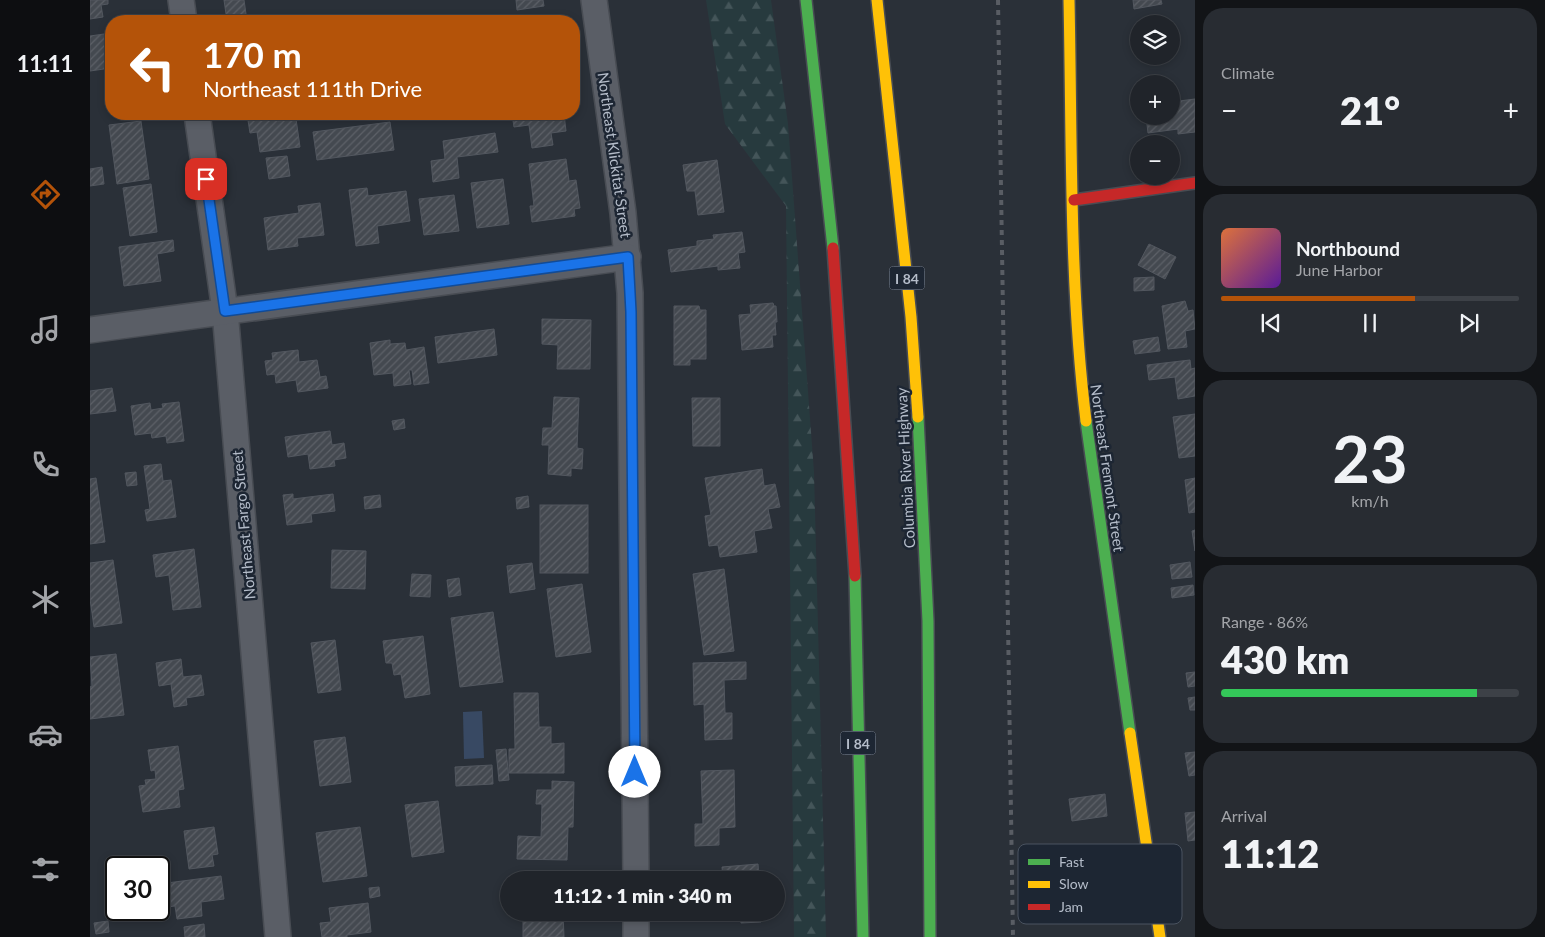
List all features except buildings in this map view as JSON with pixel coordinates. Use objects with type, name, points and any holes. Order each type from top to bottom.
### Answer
[{"type":"main road","name":"I 84","points":[[806,0],[835,264],[854,550],[863,937]]},
{"type":"main road","name":"Columbia River Highway","points":[[877,0],[911,317],[921,467],[928,621],[930,937]]},
{"type":"main road","name":"Northeast Fremont Street","points":[[1069,0],[1078,352],[1086,432],[1146,844]]},
{"type":"main road","points":[[1074,200],[1195,183]]},
{"type":"main road","name":"Northeast Fremont Street","points":[[1158,924],[1160,937]]},
{"type":"street","points":[[181,0],[183,15]]},
{"type":"street","name":"Northeast Klickitat Street","points":[[594,0],[628,257],[631,321],[636,871]]},
{"type":"street","name":"Northeast Fargo Street","points":[[198,120],[225,311],[278,937]]},
{"type":"street","points":[[90,330],[628,257]]},
{"type":"street","points":[[636,921],[636,937]]},
{"type":"green space","points":[[706,0],[771,0],[788,124],[814,472],[826,937],[794,937],[786,206],[725,124]]},
{"type":"water","points":[[482,711],[484,758],[464,759],[463,712]]},
{"type":"railway","points":[[998,0],[1013,937]]},
{"type":"traffic: fast","points":[[806,0],[833,248]]},
{"type":"traffic: fast","points":[[918,417],[928,621],[930,937]]},
{"type":"traffic: fast","points":[[1086,421],[1130,733]]},
{"type":"traffic: fast","points":[[855,576],[863,937]]},
{"type":"traffic: slow","points":[[877,0],[911,317],[918,417]]},
{"type":"traffic: slow","points":[[1069,0],[1074,264],[1086,421]]},
{"type":"traffic: slow","points":[[1130,733],[1146,844]]},
{"type":"traffic: slow","points":[[1158,924],[1160,937]]},
{"type":"traffic: jam","points":[[1074,200],[1195,183]]},
{"type":"traffic: jam","points":[[833,248],[855,576]]},
{"type":"route","points":[[206,179],[225,311],[628,257],[631,312],[635,772]]}]
